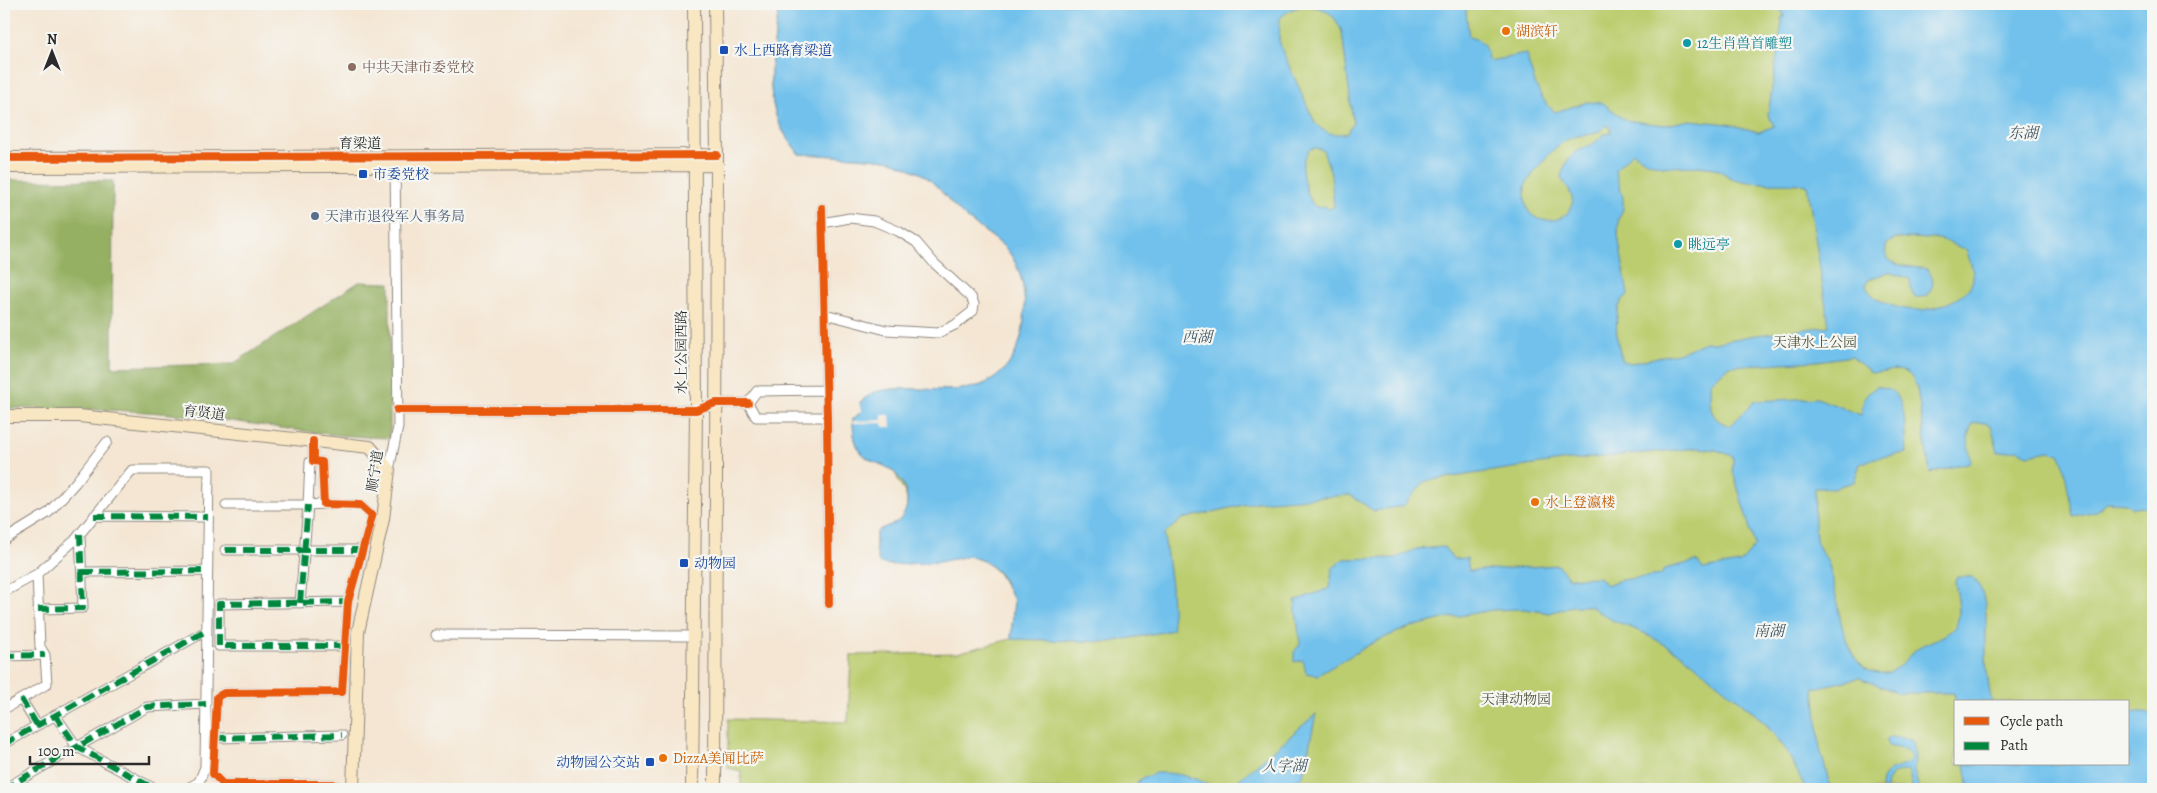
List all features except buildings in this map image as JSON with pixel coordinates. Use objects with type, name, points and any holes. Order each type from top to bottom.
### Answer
[{"type":"street","name":"水上公园西路","points":[[692,789],[696,410],[694,4]]},
{"type":"street","points":[[715,4],[717,160],[715,789]]},
{"type":"street","name":"育梁道","points":[[4,158],[717,160]]},
{"type":"street","points":[[4,167],[395,160]]},
{"type":"street","name":"顺宁道","points":[[353,789],[358,632],[383,519],[389,470],[398,427],[395,160]]},
{"type":"street","points":[[822,208],[829,604]]},
{"type":"street","points":[[822,223],[850,218],[874,222],[898,230],[916,242],[934,263],[971,297],[974,304],[973,311],[954,326],[938,333],[886,330],[825,314]]},
{"type":"street","points":[[748,403],[757,391],[826,390]]},
{"type":"street","points":[[398,410],[696,410],[716,403],[748,403]]},
{"type":"street","points":[[748,403],[756,417],[827,417]]},
{"type":"street","name":"育贤道","points":[[4,416],[79,416],[370,447],[389,470]]},
{"type":"street","points":[[313,441],[314,462]]},
{"type":"street","points":[[4,540],[48,513],[107,442]]},
{"type":"street","points":[[300,603],[310,462],[322,462],[324,504]]},
{"type":"street","points":[[4,592],[37,574],[80,534],[132,470],[209,470],[205,767],[199,782],[186,789]]},
{"type":"street","points":[[226,506],[360,505],[372,516],[348,602],[342,692],[224,693],[217,697],[213,774],[223,784],[334,784],[338,789]]},
{"type":"street","points":[[94,516],[208,517]]},
{"type":"street","points":[[38,609],[83,608],[80,534]]},
{"type":"street","points":[[225,550],[362,550]]},
{"type":"street","points":[[82,572],[208,571]]},
{"type":"street","points":[[4,709],[47,684],[46,655],[40,647],[37,574]]},
{"type":"street","points":[[345,646],[219,646],[219,604],[348,602]]},
{"type":"street","points":[[4,744],[206,631]]},
{"type":"street","points":[[436,635],[694,636]]},
{"type":"street","points":[[4,656],[46,655]]},
{"type":"street","points":[[21,699],[37,725]]},
{"type":"street","points":[[4,789],[148,707],[206,704]]},
{"type":"street","points":[[55,715],[77,747],[155,789]]},
{"type":"street","points":[[215,738],[342,735]]},
{"type":"green space","name":"天津水上公园","points":[[779,4],[2153,4],[2153,789],[741,789],[741,771],[728,768],[728,719],[848,722],[851,655],[957,653],[1011,639],[1014,600],[998,573],[986,562],[969,556],[956,558],[876,550],[876,533],[902,517],[905,512],[907,499],[894,472],[864,456],[861,452],[855,441],[853,419],[862,411],[860,402],[876,392],[896,389],[954,390],[967,388],[992,380],[1003,371],[1012,360],[1019,345],[1023,329],[1024,295],[1016,263],[1003,246],[967,218],[936,185],[918,172],[886,160],[799,154],[778,121],[771,92],[772,63]]},
{"type":"green space","points":[[4,180],[113,181],[112,367],[233,364],[359,282],[390,283],[390,438],[338,435],[160,413],[4,408]]},
{"type":"water","name":"西湖","points":[[779,4],[1468,4],[1466,12],[1469,37],[1479,40],[1484,45],[1489,61],[1526,54],[1540,93],[1555,112],[1588,102],[1603,103],[1625,120],[1666,125],[1690,120],[1728,124],[1759,132],[1774,126],[1768,115],[1782,22],[1781,18],[1784,17],[1780,6],[1777,7],[1776,4],[2153,4],[2153,509],[2148,511],[2144,507],[2132,508],[2126,503],[2107,502],[2097,511],[2073,516],[2063,462],[2059,454],[2050,451],[2028,455],[2018,450],[1998,452],[1991,426],[1987,423],[1973,423],[1969,432],[1968,442],[1971,462],[1930,473],[1917,389],[1910,375],[1893,370],[1871,373],[1852,356],[1817,361],[1730,366],[1710,382],[1710,403],[1713,414],[1722,423],[1730,426],[1755,401],[1817,398],[1861,415],[1865,396],[1877,386],[1889,389],[1900,401],[1903,409],[1907,453],[1875,458],[1860,464],[1854,482],[1833,488],[1815,488],[1817,542],[1829,565],[1840,618],[1848,645],[1854,657],[1864,668],[1877,673],[1892,671],[1919,647],[1951,631],[1958,618],[1959,608],[1955,581],[1957,577],[1972,577],[1978,584],[1985,602],[1986,658],[1992,700],[1956,700],[1954,693],[1899,693],[1859,678],[1814,688],[1820,749],[1831,789],[1806,789],[1787,751],[1764,722],[1682,654],[1642,632],[1612,620],[1590,606],[1572,606],[1550,613],[1524,609],[1492,610],[1443,619],[1408,628],[1376,641],[1318,675],[1306,673],[1303,660],[1294,662],[1294,652],[1300,644],[1295,601],[1330,588],[1332,569],[1343,559],[1396,558],[1416,549],[1444,547],[1453,559],[1467,558],[1469,571],[1558,565],[1569,578],[1599,577],[1606,585],[1621,580],[1661,575],[1664,569],[1697,561],[1703,569],[1740,563],[1755,546],[1733,472],[1733,456],[1716,450],[1699,448],[1568,460],[1425,481],[1403,506],[1374,511],[1350,495],[1256,502],[1182,519],[1164,534],[1171,586],[1173,630],[1110,642],[1011,639],[1014,600],[999,573],[986,562],[969,556],[939,562],[890,565],[879,563],[876,550],[876,533],[896,523],[902,517],[907,506],[906,494],[902,482],[894,472],[864,456],[861,452],[855,441],[853,419],[862,411],[860,402],[876,392],[896,389],[954,390],[967,388],[992,380],[1003,371],[1012,360],[1019,345],[1023,329],[1024,295],[1016,263],[1003,246],[967,218],[936,185],[918,172],[886,160],[799,154],[778,121],[771,92],[772,63]],"holes":[[[1302,6],[1316,7],[1327,12],[1339,25],[1342,32],[1353,123],[1347,133],[1330,133],[1315,123],[1282,50],[1279,40],[1280,18],[1290,10]],[[1606,125],[1611,128],[1611,133],[1604,134],[1598,140],[1574,154],[1565,166],[1561,177],[1573,202],[1569,211],[1560,218],[1553,220],[1540,219],[1530,213],[1525,200],[1525,186],[1539,165],[1557,146],[1571,138],[1599,132]],[[1310,149],[1323,150],[1331,174],[1334,207],[1329,209],[1325,206],[1318,207],[1313,205],[1304,184],[1303,162]],[[1633,152],[1654,164],[1663,166],[1714,168],[1731,178],[1743,181],[1807,185],[1829,326],[1750,336],[1714,343],[1705,342],[1682,352],[1631,363],[1623,361],[1618,346],[1616,326],[1619,307],[1628,295],[1618,235],[1623,198],[1615,170]],[[1895,239],[1940,239],[1966,250],[1973,272],[1973,279],[1966,292],[1951,302],[1934,308],[1919,310],[1896,307],[1875,297],[1866,286],[1868,280],[1888,272],[1910,279],[1911,291],[1915,298],[1926,296],[1931,289],[1933,279],[1927,269],[1905,266],[1892,262],[1888,258],[1886,252],[1887,244]]]},
{"type":"water","points":[[2153,710],[2153,789],[1969,789],[1965,766],[2130,766],[2130,711],[2152,714]]},
{"type":"water","name":"人字湖","points":[[1316,714],[1303,776],[1284,789],[1228,789]]},
{"type":"water","points":[[1889,737],[1913,741],[1914,771],[1919,789],[1913,789],[1908,771],[1904,771],[1892,775],[1886,784],[1886,789],[1881,789],[1886,773],[1910,762],[1911,757],[1907,750],[1888,746],[1886,740]]},
{"type":"water","points":[[1155,773],[1188,776],[1218,789],[1134,789],[1139,780]]},
{"type":"pier","points":[[882,415],[890,415],[891,427],[883,427],[882,423],[853,423],[853,421],[882,420]]},
{"type":"marked path","points":[[300,603],[308,505]]},
{"type":"marked path","points":[[94,516],[208,517]]},
{"type":"marked path","points":[[38,609],[83,608],[80,534]]},
{"type":"marked path","points":[[225,550],[362,550]]},
{"type":"marked path","points":[[82,572],[207,571]]},
{"type":"marked path","points":[[345,646],[219,646],[219,604],[348,602]]},
{"type":"marked path","points":[[4,744],[206,631]]},
{"type":"marked path","points":[[4,656],[45,655]]},
{"type":"marked path","points":[[21,699],[37,725]]},
{"type":"marked path","points":[[4,789],[147,707],[206,704]]},
{"type":"marked path","points":[[55,715],[77,747],[155,789]]},
{"type":"marked path","points":[[215,738],[342,735]]},
{"type":"cycle path","points":[[4,158],[717,155]]},
{"type":"cycle path","points":[[822,208],[829,604]]},
{"type":"cycle path","points":[[397,410],[696,410],[716,403],[748,403]]},
{"type":"cycle path","points":[[313,441],[313,461],[322,462],[324,504],[360,505],[372,516],[348,602],[342,692],[224,693],[217,697],[213,774],[223,784],[334,784],[338,789]]},
{"type":"place","name":"湖滨轩","points":[[1506,31]]},
{"type":"place","name":"12生肖兽首雕塑","points":[[1687,43]]},
{"type":"place","name":"水上西路育梁道","points":[[724,50]]},
{"type":"place","name":"中共天津市委党校","points":[[352,67]]},
{"type":"place","name":"市委党校","points":[[363,174]]},
{"type":"place","name":"天津市退役军人事务局","points":[[315,216]]},
{"type":"place","name":"眺远亭","points":[[1678,244]]},
{"type":"place","name":"水上登瀛楼","points":[[1535,502]]},
{"type":"place","name":"动物园","points":[[684,563]]},
{"type":"place","name":"DizzA美闻比萨","points":[[663,758]]},
{"type":"place","name":"动物园公交站","points":[[650,762]]},
{"type":"water label","name":"东湖","points":[[2023,133]]},
{"type":"water label","name":"南湖","points":[[1769,631]]},
{"type":"park label","name":"天津动物园","points":[[1516,699]]}]
